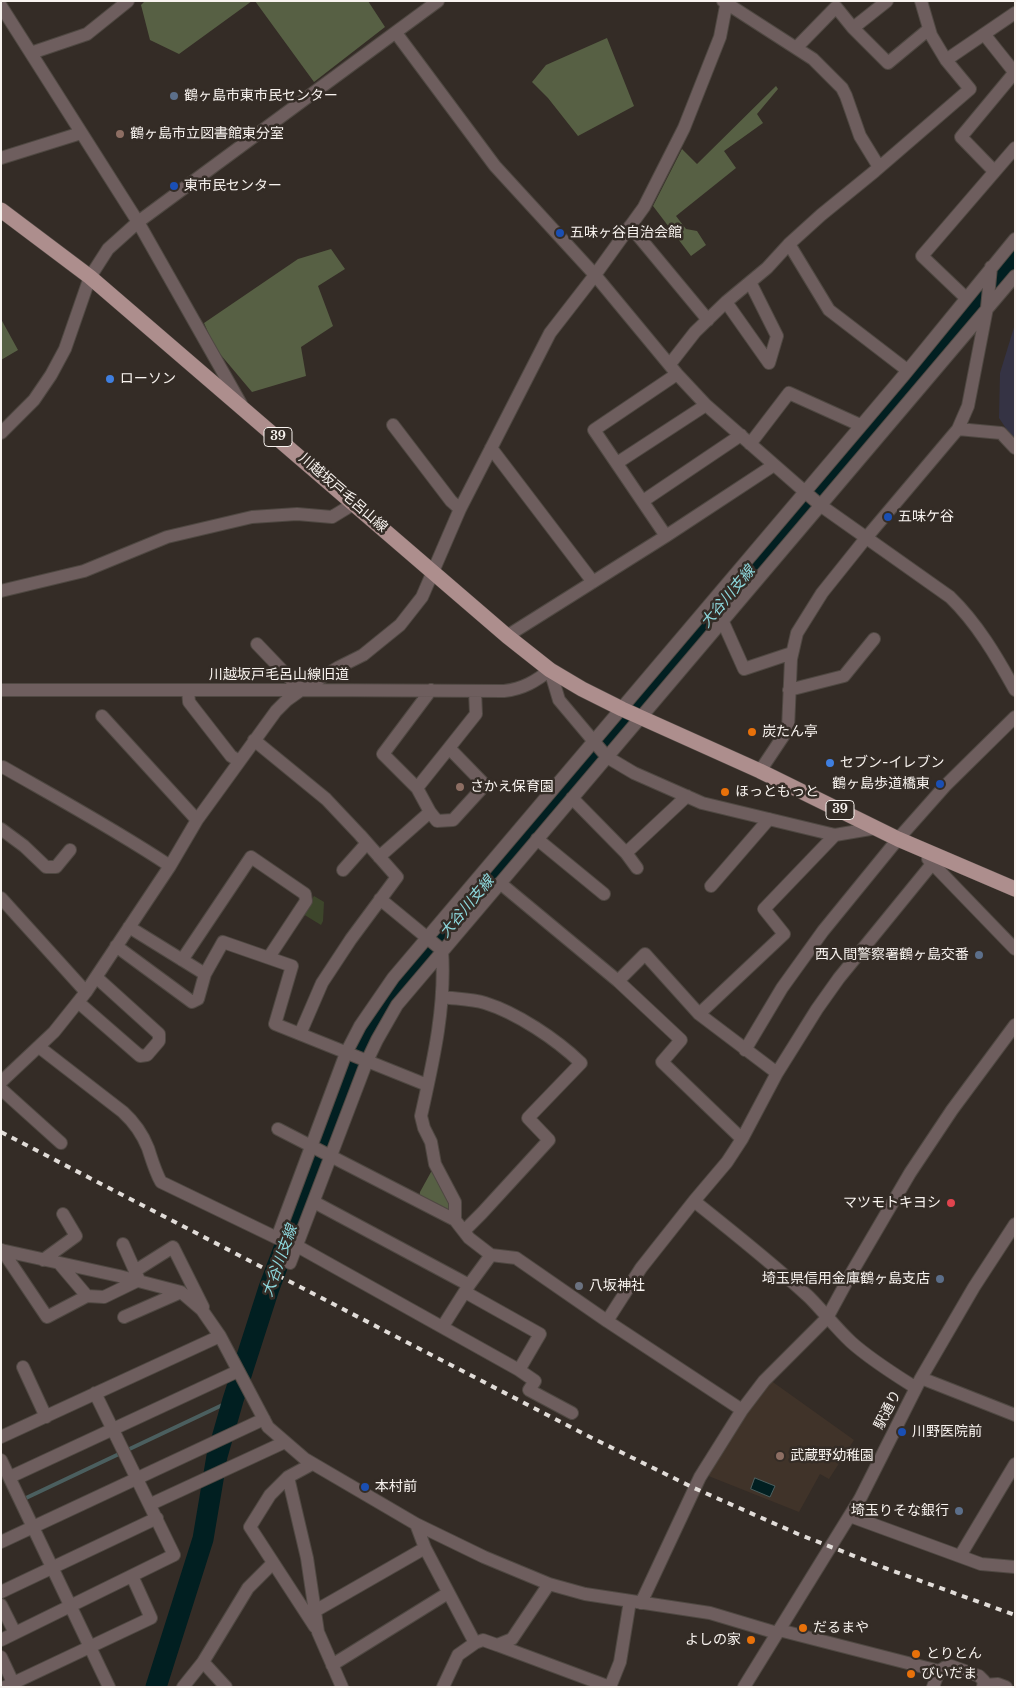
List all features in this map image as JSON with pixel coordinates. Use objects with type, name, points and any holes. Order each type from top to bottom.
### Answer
[{"type":"main road","name":"川越坂戸毛呂山線","points":[[1,210],[90,277],[355,503],[507,636],[550,670],[622,709]]},
{"type":"main road","name":"39","points":[[622,709],[760,771],[898,839],[1015,889]]},
{"type":"street","points":[[31,53],[87,34],[128,1]]},
{"type":"street","points":[[1,433],[34,400],[51,375],[65,349],[90,277],[108,249],[138,222],[438,1]]},
{"type":"street","points":[[854,28],[887,1]]},
{"type":"street","points":[[666,536],[594,430],[674,369],[695,332],[726,302],[767,268],[789,244],[821,215],[879,168],[970,89],[946,60],[931,35],[921,1]]},
{"type":"street","points":[[1,1082],[54,1032],[82,997],[170,866],[197,820],[281,705],[301,690],[362,655],[400,625],[422,596],[460,510],[550,333],[644,207],[684,128],[720,37],[726,2],[813,59],[842,88],[860,136],[879,168]]},
{"type":"street","points":[[1,6],[138,222],[243,408]]},
{"type":"street","points":[[796,48],[836,7],[888,63],[930,29]]},
{"type":"street","points":[[946,60],[1015,12]]},
{"type":"street","points":[[396,33],[495,166],[595,275],[706,405],[820,506],[950,597],[965,611],[1003,668],[1015,690]]},
{"type":"street","points":[[984,34],[1015,72],[961,137],[994,171]]},
{"type":"street","points":[[1,158],[81,133]]},
{"type":"street","points":[[966,298],[922,256],[1015,148]]},
{"type":"street","points":[[630,226],[708,320]]},
{"type":"street","points":[[39,1047],[124,1112],[133,1121],[143,1136],[156,1174],[161,1182],[277,1238],[313,1147],[346,1053],[360,1026],[393,978],[907,370],[1015,238]]},
{"type":"street","points":[[789,244],[829,310],[907,370]]},
{"type":"street","points":[[760,771],[788,729],[792,653],[798,633],[822,593],[958,429],[968,406],[987,308],[991,267]]},
{"type":"street","points":[[290,1264],[314,1202],[329,1156],[367,1061],[376,1040],[397,1005],[1015,276]]},
{"type":"street","points":[[726,302],[769,363],[777,336],[750,282]]},
{"type":"street","points":[[642,501],[746,440],[788,393],[860,425]]},
{"type":"street","points":[[617,463],[706,405]]},
{"type":"street","points":[[393,425],[460,510]]},
{"type":"street","points":[[958,429],[1002,433],[1015,448]]},
{"type":"street","points":[[491,448],[593,582]]},
{"type":"street","points":[[507,636],[666,536],[774,465]]},
{"type":"street","points":[[1,591],[84,571],[168,537],[252,517],[297,514],[332,517],[355,503]]},
{"type":"street","points":[[723,622],[744,669],[792,653]]},
{"type":"street","points":[[790,690],[844,676],[874,639]]},
{"type":"street","points":[[257,644],[301,690]]},
{"type":"street","points":[[550,670],[559,700],[607,757],[634,773],[702,803],[835,835],[876,828]]},
{"type":"street","name":"川越坂戸毛呂山線旧道","points":[[1,690],[514,690],[536,680],[550,670]]},
{"type":"street","points":[[188,690],[189,702],[231,756],[239,761]]},
{"type":"street","points":[[431,690],[383,754],[417,788],[437,821],[453,820],[486,785],[449,748]]},
{"type":"street","points":[[417,788],[476,714],[475,691]]},
{"type":"street","points":[[102,716],[197,820]]},
{"type":"street","points":[[745,1050],[782,988],[823,931],[898,839],[945,786],[1015,717]]},
{"type":"street","points":[[254,740],[326,800],[397,877],[322,983],[300,1034]]},
{"type":"street","points":[[1,768],[3,767],[95,819],[170,866]]},
{"type":"street","points":[[626,853],[687,796]]},
{"type":"street","points":[[572,798],[626,853],[637,868]]},
{"type":"street","points":[[379,856],[430,812]]},
{"type":"street","points":[[711,886],[769,819]]},
{"type":"street","points":[[1,829],[24,846],[46,867],[56,866],[70,850]]},
{"type":"street","points":[[699,1014],[784,934],[764,909],[835,835]]},
{"type":"street","points":[[537,839],[604,894]]},
{"type":"street","points":[[344,870],[367,843]]},
{"type":"street","points":[[920,849],[932,864],[1015,949]]},
{"type":"street","points":[[182,960],[251,857],[304,894],[306,901],[269,957]]},
{"type":"street","points":[[607,1321],[641,1268],[727,1162],[742,1139],[777,1073],[839,978],[932,864]]},
{"type":"street","points":[[500,883],[618,981],[681,1040],[662,1062],[742,1139]]},
{"type":"street","points":[[380,899],[442,950],[444,974],[440,1024],[421,1116],[424,1128],[431,1142],[435,1164],[455,1202],[455,1220]]},
{"type":"street","points":[[4,905],[82,997],[140,1056],[147,1055],[159,1041],[159,1034],[96,977]]},
{"type":"street","points":[[129,927],[206,974]]},
{"type":"street","points":[[116,946],[192,1002],[198,999],[206,974],[222,942],[292,966],[275,1024],[427,1086]]},
{"type":"street","points":[[618,981],[645,954],[699,1014],[777,1073]]},
{"type":"street","points":[[442,997],[484,1003],[520,1018],[572,1054],[581,1063],[528,1118],[549,1140],[464,1231]]},
{"type":"street","points":[[443,1687],[458,1656],[475,1643],[483,1640],[610,1687],[620,1662],[635,1602],[700,1477],[742,1410],[764,1381],[827,1318],[910,1173],[952,1110],[1015,1025]]},
{"type":"street","points":[[1,1089],[61,1143]]},
{"type":"street","points":[[278,1129],[455,1220],[470,1238],[491,1255],[516,1258],[742,1410]]},
{"type":"street","points":[[694,1201],[810,1298],[851,1342],[880,1365],[919,1383],[1015,1415]]},
{"type":"street","points":[[314,1202],[467,1288],[540,1334],[520,1370]]},
{"type":"street","points":[[43,1260],[76,1236],[63,1214]]},
{"type":"street","name":"駅通り","points":[[744,1687],[850,1516],[919,1383],[974,1287],[1015,1224]]},
{"type":"street","points":[[123,1244],[137,1276]]},
{"type":"street","points":[[297,1246],[520,1370],[535,1381],[529,1390],[572,1414]]},
{"type":"street","points":[[1,1250],[47,1317],[87,1296],[104,1297],[137,1276],[173,1247],[210,1323]]},
{"type":"street","points":[[1,1250],[43,1260],[137,1276],[181,1292],[202,1310],[220,1336],[268,1427],[285,1442],[312,1464],[416,1524],[484,1557],[550,1584],[585,1594],[725,1616],[939,1672]]},
{"type":"street","points":[[443,1326],[491,1255]]},
{"type":"street","points":[[59,1263],[87,1296]]},
{"type":"street","points":[[124,1317],[181,1292]]},
{"type":"street","points":[[1,1437],[220,1336]]},
{"type":"street","points":[[23,1367],[46,1417]]},
{"type":"street","points":[[10,1477],[238,1372]]},
{"type":"street","points":[[1,1640],[174,1555],[96,1393]]},
{"type":"street","points":[[1,1542],[264,1419]]},
{"type":"street","points":[[151,1504],[285,1442]]},
{"type":"street","points":[[1,1460],[108,1686]]},
{"type":"street","points":[[312,1464],[288,1477],[270,1495],[250,1527],[318,1632],[342,1687]]},
{"type":"street","points":[[960,1556],[1015,1464]]},
{"type":"street","points":[[288,1477],[307,1558],[318,1632]]},
{"type":"street","points":[[850,1516],[981,1564],[1015,1568]]},
{"type":"street","points":[[1,1592],[157,1518]]},
{"type":"street","points":[[416,1524],[425,1548],[475,1643]]},
{"type":"street","points":[[315,1611],[425,1548]]},
{"type":"street","points":[[183,1687],[203,1662],[248,1588],[273,1563]]},
{"type":"street","points":[[1,1657],[11,1685],[151,1618],[132,1576]]},
{"type":"street","points":[[497,1645],[512,1639],[550,1584]]},
{"type":"street","points":[[332,1665],[448,1594]]},
{"type":"street","points":[[1,1605],[15,1633]]},
{"type":"street","points":[[203,1662],[226,1687]]},
{"type":"street","points":[[933,1687],[939,1672],[946,1666],[980,1676],[984,1681],[984,1686],[998,1684],[1006,1687]]},
{"type":"shaded area","points":[[1015,324],[1015,442],[999,418],[1000,373]]},
{"type":"shaded area","name":"武蔵野幼稚園","points":[[770,1380],[854,1440],[829,1479],[820,1474],[799,1512],[706,1475],[747,1411]]},
{"type":"green space","points":[[145,1],[252,1],[179,54],[150,40],[141,5]]},
{"type":"green space","points":[[255,1],[368,1],[385,27],[314,82]]},
{"type":"green space","points":[[607,38],[634,106],[578,136],[548,98],[532,82],[546,65]]},
{"type":"green space","points":[[776,86],[778,89],[757,114],[763,123],[724,151],[736,168],[676,216],[686,229],[697,231],[706,245],[691,256],[653,206],[682,149],[697,164]]},
{"type":"green space","points":[[331,249],[345,269],[318,286],[333,326],[301,347],[306,376],[252,392],[215,348],[204,323],[298,259]]},
{"type":"green space","points":[[1,319],[18,350],[1,360]]},
{"type":"green space","points":[[314,896],[324,902],[321,925],[303,914]]},
{"type":"green space","points":[[431,1172],[436,1172],[453,1212],[419,1199],[420,1192]]},
{"type":"water","points":[[755,1478],[775,1486],[770,1497],[751,1489]]},
{"type":"waterway","name":"大谷川支線","points":[[156,1687],[203,1539],[217,1456],[233,1400],[269,1288],[359,1050],[395,992],[1015,258]]},
{"type":"waterway","points":[[26,1498],[233,1400]]},
{"type":"railway","points":[[1,1132],[588,1436],[694,1488],[798,1534],[1015,1615]]},
{"type":"place","name":"鶴ヶ島市東市民センター","points":[[174,96]]},
{"type":"place","name":"鶴ヶ島市立図書館東分室","points":[[120,134]]},
{"type":"place","name":"東市民センター","points":[[174,186]]},
{"type":"place","name":"五味ヶ谷自治会館","points":[[560,233]]},
{"type":"place","name":"ローソン","points":[[110,379]]},
{"type":"place","name":"五味ケ谷","points":[[888,517]]},
{"type":"place","name":"炭たん亭","points":[[752,732]]},
{"type":"place","name":"セブン-イレブン","points":[[830,763]]},
{"type":"place","name":"鶴ヶ島歩道橋東","points":[[940,784]]},
{"type":"place","name":"さかえ保育園","points":[[460,787]]},
{"type":"place","name":"ほっともっと","points":[[725,792]]},
{"type":"place","name":"西入間警察署鶴ヶ島交番","points":[[979,955]]},
{"type":"place","name":"マツモトキヨシ","points":[[951,1203]]},
{"type":"place","name":"埼玉県信用金庫鶴ヶ島支店","points":[[940,1279]]},
{"type":"place","name":"八坂神社","points":[[579,1286]]},
{"type":"place","name":"川野医院前","points":[[902,1432]]},
{"type":"place","name":"武蔵野幼稚園","points":[[780,1456]]},
{"type":"place","name":"本村前","points":[[365,1487]]},
{"type":"place","name":"埼玉りそな銀行","points":[[959,1511]]},
{"type":"place","name":"だるまや","points":[[803,1628]]},
{"type":"place","name":"よしの家","points":[[751,1640]]},
{"type":"place","name":"とりとん","points":[[916,1654]]},
{"type":"place","name":"びいだま","points":[[911,1674]]}]
